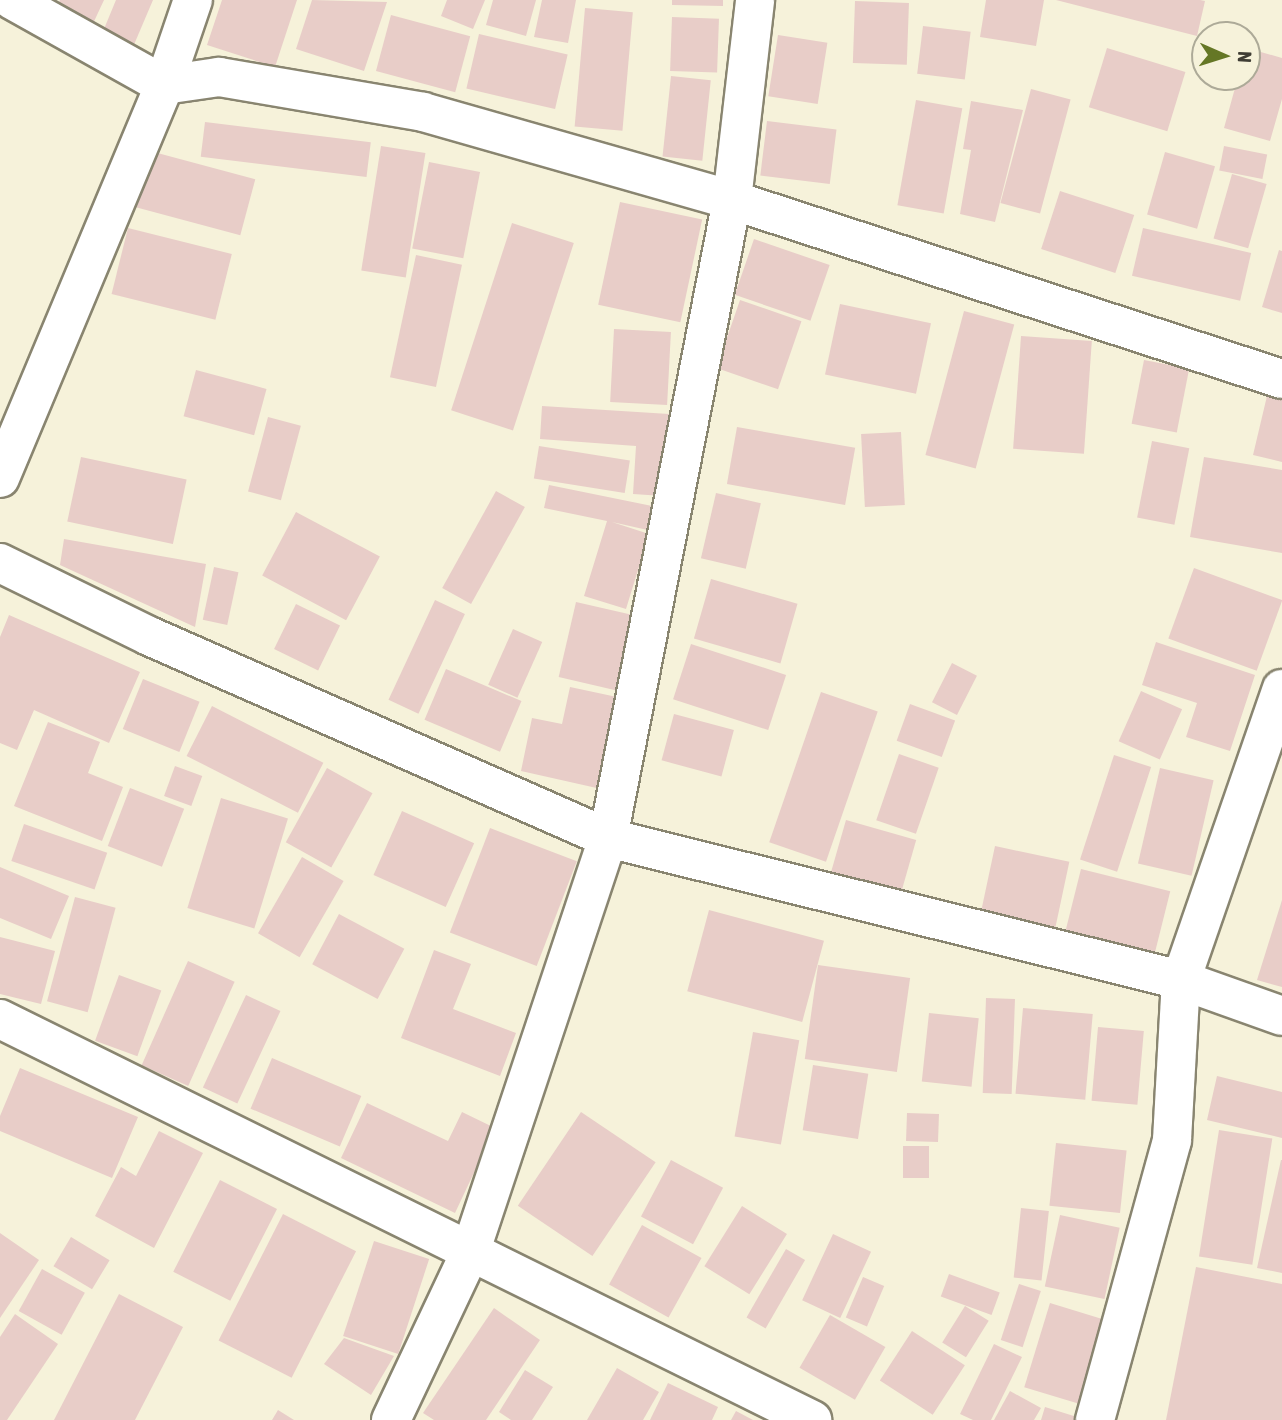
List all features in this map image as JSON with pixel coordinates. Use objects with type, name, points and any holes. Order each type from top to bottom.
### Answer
[{"type":"street","points":[[12,0],[164,85],[219,77],[423,111],[732,200],[1282,379]]},
{"type":"street","points":[[0,478],[164,85],[193,0]]},
{"type":"street","points":[[391,1420],[470,1252],[608,838],[732,200],[755,0]]},
{"type":"street","points":[[0,563],[149,636],[608,838],[1181,980],[1282,1016]]},
{"type":"street","points":[[1095,1420],[1172,1140],[1181,980],[1282,689]]},
{"type":"street","points":[[0,1019],[812,1420]]},
{"type":"building","points":[[60,0],[104,0],[90,30],[54,13]]},
{"type":"building","points":[[116,0],[153,0],[130,54],[99,41]]},
{"type":"building","points":[[222,0],[297,0],[275,67],[207,45]]},
{"type":"building","points":[[312,0],[387,2],[364,71],[296,49]]},
{"type":"building","points":[[447,0],[485,0],[473,29],[441,16]]},
{"type":"building","points":[[493,0],[536,0],[526,36],[486,25]]},
{"type":"building","points":[[542,0],[576,0],[568,43],[534,37]]},
{"type":"building","points":[[672,0],[723,0],[723,6],[672,5]]},
{"type":"building","points":[[986,0],[1044,0],[1036,46],[980,37]]},
{"type":"building","points":[[1056,0],[1205,1],[1200,21],[1191,21],[1191,34]]},
{"type":"building","points":[[855,1],[909,3],[907,65],[853,63]]},
{"type":"building","points":[[585,8],[633,12],[622,131],[575,127]]},
{"type":"building","points":[[391,15],[470,36],[455,92],[376,71]]},
{"type":"building","points":[[672,17],[719,19],[717,73],[670,71]]},
{"type":"building","points":[[923,26],[971,32],[965,79],[917,74]]},
{"type":"building","points":[[479,34],[568,54],[555,109],[466,89]]},
{"type":"building","points":[[778,35],[827,43],[818,104],[768,96]]},
{"type":"building","points":[[1107,48],[1185,72],[1167,131],[1089,107]]},
{"type":"building","points":[[1261,52],[1282,58],[1282,99],[1270,141],[1224,128],[1234,91],[1261,91]]},
{"type":"building","points":[[671,76],[711,80],[702,161],[663,157]]},
{"type":"building","points":[[1031,89],[1071,100],[1040,214],[1000,203]]},
{"type":"building","points":[[916,100],[962,108],[944,214],[897,205]]},
{"type":"building","points":[[971,101],[1023,110],[995,222],[960,214],[971,150],[963,149]]},
{"type":"building","points":[[767,121],[836,130],[830,184],[760,176]]},
{"type":"building","points":[[205,122],[371,142],[366,177],[201,157]]},
{"type":"building","points":[[381,146],[425,153],[406,277],[361,270]]},
{"type":"building","points":[[1224,146],[1267,154],[1262,179],[1219,171]]},
{"type":"building","points":[[150,151],[255,179],[240,235],[135,207]]},
{"type":"building","points":[[1165,152],[1215,166],[1197,229],[1147,214]]},
{"type":"building","points":[[429,162],[480,172],[463,258],[412,248]]},
{"type":"building","points":[[1232,174],[1267,184],[1248,248],[1214,238]]},
{"type":"building","points":[[1060,191],[1134,215],[1115,273],[1041,249]]},
{"type":"building","points":[[620,202],[702,219],[680,322],[598,305]]},
{"type":"building","points":[[512,223],[574,243],[513,430],[451,410]]},
{"type":"building","points":[[128,228],[232,254],[215,320],[112,294]]},
{"type":"building","points":[[1143,228],[1251,253],[1240,301],[1132,276]]},
{"type":"building","points":[[754,239],[830,265],[810,321],[735,295]]},
{"type":"building","points":[[1279,250],[1282,251],[1282,313],[1262,307]]},
{"type":"building","points":[[416,255],[462,265],[436,387],[390,377]]},
{"type":"building","points":[[740,300],[801,321],[778,389],[717,368]]},
{"type":"building","points":[[840,304],[931,323],[916,394],[825,374]]},
{"type":"building","points":[[964,311],[1014,324],[976,468],[925,455]]},
{"type":"building","points":[[614,329],[671,332],[667,405],[610,402]]},
{"type":"building","points":[[1021,336],[1092,341],[1084,454],[1013,449]]},
{"type":"building","points":[[1144,360],[1189,369],[1177,433],[1132,424]]},
{"type":"building","points":[[196,370],[267,389],[254,435],[184,416]]},
{"type":"building","points":[[1267,396],[1282,400],[1282,462],[1253,455]]},
{"type":"building","points":[[542,406],[669,414],[663,496],[633,494],[636,446],[540,439]]},
{"type":"building","points":[[268,417],[301,426],[281,500],[248,491]]},
{"type":"building","points":[[737,427],[855,448],[845,505],[727,484]]},
{"type":"building","points":[[901,432],[905,505],[865,507],[861,434]]},
{"type":"building","points":[[1152,441],[1189,448],[1174,525],[1137,518]]},
{"type":"building","points":[[539,446],[630,460],[625,493],[534,479]]},
{"type":"building","points":[[81,457],[187,479],[173,544],[67,522]]},
{"type":"building","points":[[1204,457],[1282,470],[1282,553],[1190,537]]},
{"type":"building","points":[[549,485],[657,507],[652,531],[612,522],[649,534],[626,609],[584,596],[607,521],[544,508]]},
{"type":"building","points":[[496,491],[525,507],[471,604],[442,588]]},
{"type":"building","points":[[716,493],[761,503],[746,569],[701,558]]},
{"type":"building","points":[[296,512],[380,557],[346,620],[262,576]]},
{"type":"building","points":[[64,539],[206,564],[195,627],[60,565]]},
{"type":"building","points":[[214,567],[238,572],[227,625],[203,620]]},
{"type":"building","points":[[1194,568],[1282,600],[1257,671],[1168,638]]},
{"type":"building","points":[[711,579],[798,604],[780,663],[694,639]]},
{"type":"building","points":[[435,600],[465,614],[418,714],[389,700]]},
{"type":"building","points":[[576,602],[639,617],[622,692],[559,677]]},
{"type":"building","points":[[296,604],[340,625],[318,670],[274,649]]},
{"type":"building","points":[[9,615],[140,672],[109,743],[34,710],[17,750],[0,743],[0,637]]},
{"type":"building","points":[[513,629],[542,642],[517,698],[488,685]]},
{"type":"building","points":[[1156,642],[1255,675],[1230,751],[1186,737],[1197,703],[1142,685]]},
{"type":"building","points":[[691,644],[786,675],[768,730],[673,699]]},
{"type":"building","points":[[952,663],[977,676],[957,715],[932,702]]},
{"type":"building","points":[[446,669],[521,701],[500,752],[425,720]]},
{"type":"building","points":[[143,679],[200,702],[179,752],[123,729]]},
{"type":"building","points":[[570,687],[631,700],[610,791],[521,771],[532,718],[562,724]]},
{"type":"building","points":[[1141,691],[1182,709],[1160,760],[1119,741]]},
{"type":"building","points":[[821,692],[878,712],[826,862],[769,842]]},
{"type":"building","points":[[910,704],[955,720],[942,757],[897,741]]},
{"type":"building","points":[[212,706],[323,763],[298,813],[187,756]]},
{"type":"building","points":[[674,714],[734,730],[721,776],[662,760]]},
{"type":"building","points":[[48,722],[100,742],[88,773],[123,787],[102,841],[14,806]]},
{"type":"building","points":[[899,754],[939,768],[916,834],[876,820]]},
{"type":"building","points":[[1114,755],[1151,767],[1117,872],[1080,860]]},
{"type":"building","points":[[175,766],[202,776],[191,806],[164,796]]},
{"type":"building","points":[[327,768],[372,793],[331,868],[286,842]]},
{"type":"building","points":[[1160,768],[1214,780],[1192,876],[1138,863]]},
{"type":"building","points":[[130,788],[184,809],[162,867],[108,846]]},
{"type":"building","points":[[221,798],[288,818],[254,928],[187,908]]},
{"type":"building","points":[[402,811],[474,843],[446,907],[374,875]]},
{"type":"building","points":[[846,820],[916,840],[899,900],[829,880]]},
{"type":"building","points":[[24,824],[107,853],[95,890],[11,861]]},
{"type":"building","points":[[490,828],[577,861],[537,966],[450,933]]},
{"type":"building","points":[[995,846],[1069,862],[1054,933],[980,917]]},
{"type":"building","points":[[302,857],[344,881],[300,957],[258,933]]},
{"type":"building","points":[[0,867],[69,896],[51,939],[0,918]]},
{"type":"building","points":[[1081,869],[1170,891],[1155,953],[1066,931]]},
{"type":"building","points":[[75,897],[116,908],[88,1012],[47,1001]]},
{"type":"building","points":[[1282,900],[1282,987],[1257,980]]},
{"type":"building","points":[[709,910],[824,941],[802,1022],[687,991]]},
{"type":"building","points":[[339,914],[404,949],[378,999],[312,964]]},
{"type":"building","points":[[0,937],[55,951],[41,1004],[0,994]]},
{"type":"building","points":[[434,950],[471,964],[453,1009],[516,1033],[500,1076],[401,1038]]},
{"type":"building","points":[[188,961],[235,982],[188,1086],[142,1065]]},
{"type":"building","points":[[818,965],[910,978],[897,1072],[805,1059]]},
{"type":"building","points":[[119,975],[161,990],[137,1056],[95,1041]]},
{"type":"building","points":[[246,995],[280,1011],[237,1104],[203,1087]]},
{"type":"building","points":[[986,998],[1015,999],[1012,1094],[983,1093]]},
{"type":"building","points":[[1023,1008],[1093,1014],[1085,1100],[1016,1094]]},
{"type":"building","points":[[929,1013],[979,1018],[972,1087],[922,1082]]},
{"type":"building","points":[[1098,1027],[1144,1031],[1137,1105],[1092,1101]]},
{"type":"building","points":[[753,1032],[799,1040],[781,1145],[735,1136]]},
{"type":"building","points":[[272,1058],[361,1096],[340,1147],[251,1109]]},
{"type":"building","points":[[813,1065],[868,1074],[858,1139],[803,1130]]},
{"type":"building","points":[[20,1068],[138,1117],[112,1178],[0,1131],[0,1116]]},
{"type":"building","points":[[1217,1076],[1282,1092],[1282,1138],[1207,1120]]},
{"type":"building","points":[[367,1103],[448,1141],[462,1112],[495,1128],[455,1213],[341,1158]]},
{"type":"building","points":[[581,1112],[656,1162],[592,1256],[518,1206]]},
{"type":"building","points":[[907,1113],[939,1114],[938,1142],[906,1141]]},
{"type":"building","points":[[1219,1130],[1272,1138],[1252,1265],[1199,1256]]},
{"type":"building","points":[[159,1131],[203,1153],[154,1248],[95,1216],[121,1167],[136,1176]]},
{"type":"building","points":[[1056,1143],[1127,1150],[1120,1213],[1049,1206]]},
{"type":"building","points":[[903,1146],[929,1146],[929,1178],[903,1178]]},
{"type":"building","points":[[671,1160],[723,1188],[693,1244],[641,1217]]},
{"type":"building","points":[[1282,1160],[1282,1273],[1257,1268]]},
{"type":"building","points":[[220,1180],[277,1209],[230,1301],[173,1272]]},
{"type":"building","points":[[742,1206],[787,1234],[749,1294],[704,1266]]},
{"type":"building","points":[[1021,1208],[1049,1211],[1042,1281],[1014,1278]]},
{"type":"building","points":[[283,1214],[356,1251],[292,1378],[219,1341]]},
{"type":"building","points":[[1060,1215],[1120,1228],[1104,1299],[1045,1286]]},
{"type":"building","points":[[642,1225],[701,1258],[669,1317],[609,1284]]},
{"type":"building","points":[[0,1233],[39,1260],[0,1318]]},
{"type":"building","points":[[833,1234],[871,1252],[840,1318],[802,1300]]},
{"type":"building","points":[[71,1237],[110,1260],[92,1289],[53,1266]]},
{"type":"building","points":[[374,1241],[429,1259],[398,1354],[343,1336]]},
{"type":"building","points":[[786,1249],[805,1260],[766,1328],[746,1317]]},
{"type":"building","points":[[1196,1267],[1282,1284],[1282,1420],[1166,1420]]},
{"type":"building","points":[[42,1269],[85,1293],[62,1335],[19,1311]]},
{"type":"building","points":[[949,1274],[1000,1292],[992,1315],[941,1297]]},
{"type":"building","points":[[863,1277],[884,1286],[867,1326],[846,1318]]},
{"type":"building","points":[[1019,1284],[1041,1291],[1023,1347],[1001,1340]]},
{"type":"building","points":[[119,1294],[183,1327],[135,1420],[54,1420]]},
{"type":"building","points":[[1050,1303],[1105,1320],[1080,1404],[1024,1387]]},
{"type":"building","points":[[965,1306],[989,1321],[966,1357],[942,1342]]},
{"type":"building","points":[[494,1308],[540,1340],[486,1420],[434,1420],[423,1413]]},
{"type":"building","points":[[15,1314],[58,1344],[7,1420],[0,1420],[0,1337]]},
{"type":"building","points":[[830,1315],[885,1347],[855,1400],[800,1368]]},
{"type":"building","points":[[912,1331],[965,1365],[933,1415],[880,1380]]},
{"type":"building","points":[[344,1338],[394,1356],[371,1395],[324,1364]]},
{"type":"building","points":[[994,1344],[1022,1357],[991,1420],[973,1420],[960,1414]]},
{"type":"building","points":[[617,1368],[659,1392],[643,1420],[587,1420]]},
{"type":"building","points":[[525,1370],[553,1387],[532,1420],[511,1420],[499,1412]]},
{"type":"building","points":[[668,1383],[718,1407],[712,1420],[650,1420]]},
{"type":"building","points":[[1010,1391],[1041,1408],[1034,1420],[994,1420]]},
{"type":"building","points":[[1045,1407],[1077,1417],[1076,1420],[1041,1420]]},
{"type":"building","points":[[278,1410],[294,1420],[272,1420]]},
{"type":"building","points":[[736,1411],[753,1420],[731,1420]]}]
